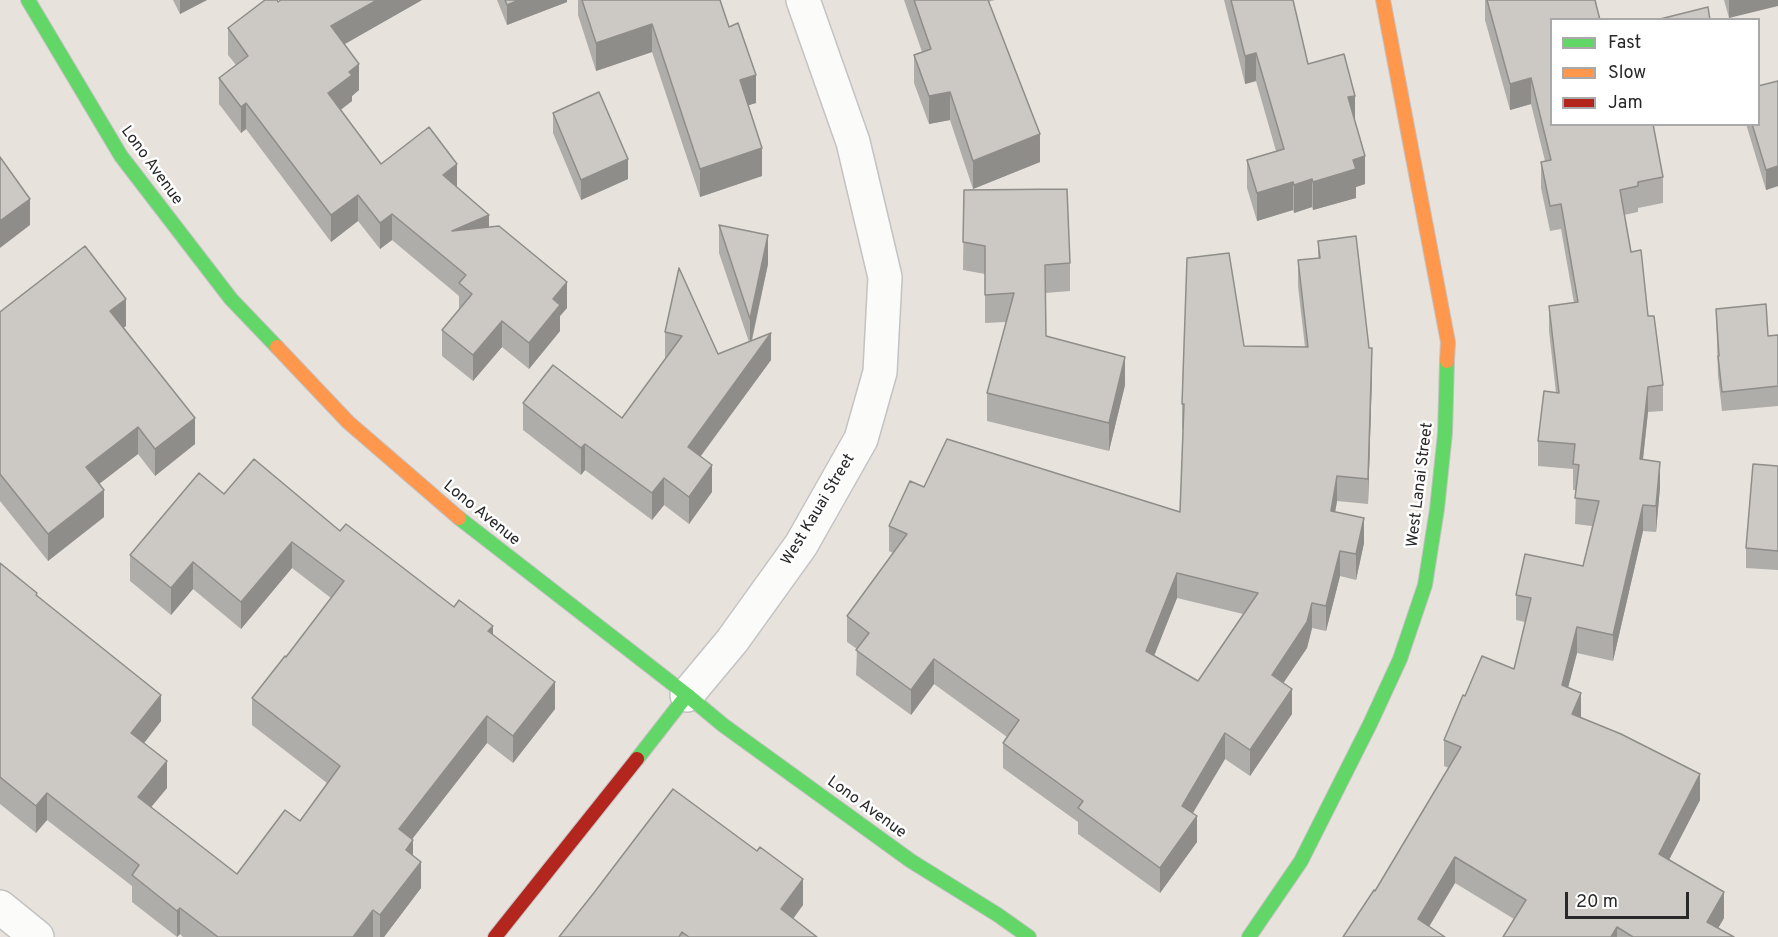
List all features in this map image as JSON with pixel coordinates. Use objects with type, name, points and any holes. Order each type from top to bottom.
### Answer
[{"type":"street","name":"Lono Avenue","points":[[28,0],[121,156],[239,308],[348,422],[442,505],[723,724],[911,861],[1029,937]]},
{"type":"street","name":"West Kauai Street","points":[[495,937],[732,641],[801,545],[861,439],[880,372],[885,277],[853,142],[803,0]]},
{"type":"street","name":"West Lanai Street","points":[[1249,937],[1301,861],[1400,659],[1425,585],[1437,509],[1446,433],[1448,342],[1383,0]]},
{"type":"street","points":[[0,907],[37,937]]},
{"type":"building","points":[[265,0],[277,0],[278,2],[281,0],[377,0],[331,26],[359,64],[349,72],[352,75],[328,93],[381,164],[429,127],[457,164],[443,175],[489,215],[452,231],[499,226],[567,282],[553,299],[560,305],[529,343],[502,321],[473,355],[442,330],[472,294],[459,283],[466,275],[392,214],[380,223],[358,195],[331,215],[246,103],[241,107],[219,78],[248,56],[228,28]]},
{"type":"building","points":[[505,0],[519,0],[507,5]]},
{"type":"building","points":[[582,0],[720,0],[729,27],[738,23],[756,75],[740,80],[762,148],[700,169],[652,24],[596,43]]},
{"type":"building","points":[[914,0],[988,0],[1040,134],[973,161],[950,92],[929,96],[914,55],[931,49]]},
{"type":"building","points":[[1231,0],[1293,0],[1308,64],[1344,54],[1355,96],[1348,97],[1365,156],[1353,160],[1356,169],[1313,182],[1312,179],[1294,185],[1293,182],[1257,193],[1247,160],[1284,149],[1256,53],[1245,56]]},
{"type":"building","points":[[1487,0],[1595,0],[1600,18],[1550,18],[1550,126],[1653,126],[1663,177],[1638,182],[1638,186],[1620,190],[1631,252],[1641,250],[1648,316],[1654,316],[1663,385],[1648,387],[1640,459],[1660,462],[1656,506],[1643,505],[1613,635],[1577,627],[1562,685],[1581,693],[1572,714],[1621,734],[1700,774],[1659,854],[1724,892],[1707,922],[1734,937],[1633,937],[1617,927],[1611,937],[1503,937],[1526,900],[1455,857],[1418,919],[1445,937],[1343,937],[1375,891],[1461,747],[1444,740],[1482,656],[1514,669],[1531,598],[1516,595],[1525,554],[1583,566],[1599,501],[1575,498],[1579,465],[1573,464],[1575,444],[1538,441],[1544,391],[1559,393],[1549,306],[1578,302],[1561,204],[1550,206],[1541,162],[1551,160],[1531,78],[1510,84]]},
{"type":"building","points":[[1708,7],[1710,18],[1664,18]]},
{"type":"building","points":[[1778,81],[1778,166],[1766,170],[1753,126],[1760,126],[1760,86]]},
{"type":"building","points":[[599,92],[628,159],[581,180],[553,113]]},
{"type":"building","points":[[0,157],[30,199],[0,221]]},
{"type":"building","points":[[1067,189],[1070,263],[1045,265],[1046,336],[1125,357],[1109,423],[987,393],[1014,293],[985,295],[985,246],[963,242],[964,190]]},
{"type":"building","points":[[719,225],[768,235],[750,319]]},
{"type":"building","points":[[1356,236],[1369,348],[1372,348],[1368,479],[1337,476],[1331,511],[1364,518],[1356,554],[1340,551],[1326,606],[1312,603],[1307,622],[1272,675],[1292,689],[1250,750],[1225,733],[1182,806],[1197,816],[1160,868],[1078,808],[1083,801],[1003,743],[1019,720],[934,659],[911,690],[856,650],[869,633],[847,616],[907,534],[889,526],[910,481],[924,487],[947,439],[1180,512],[1187,258],[1229,253],[1244,346],[1308,347],[1298,260],[1320,258],[1318,241]],"holes":[[[1177,573],[1258,593],[1198,681],[1146,651]]]},
{"type":"building","points":[[85,246],[126,299],[110,311],[195,418],[155,449],[138,427],[86,467],[104,490],[48,534],[0,474],[0,312]]},
{"type":"building","points":[[679,268],[718,354],[771,333],[688,447],[712,465],[689,497],[664,478],[652,493],[585,444],[581,448],[523,403],[553,365],[622,418],[682,336],[665,332]]},
{"type":"building","points":[[1766,304],[1768,336],[1778,335],[1778,386],[1722,392],[1716,309]]},
{"type":"building","points":[[254,459],[340,531],[346,524],[454,607],[459,600],[493,626],[488,631],[555,682],[513,736],[487,716],[399,829],[413,840],[406,850],[421,862],[380,915],[373,910],[353,937],[218,937],[180,908],[177,911],[132,875],[139,865],[47,793],[36,806],[0,777],[0,563],[37,593],[36,595],[161,695],[131,733],[167,761],[138,797],[237,874],[285,810],[300,821],[340,766],[252,698],[344,581],[292,542],[241,602],[193,562],[171,588],[130,555],[199,473],[224,494]]},
{"type":"building","points":[[1753,464],[1778,466],[1778,551],[1746,548]]},
{"type":"building","points":[[673,789],[757,851],[760,847],[803,879],[781,909],[817,937],[689,937],[682,932],[679,937],[559,937]]},
{"type":"traffic: fast","points":[[28,0],[121,156],[231,299],[277,347]]},
{"type":"traffic: fast","points":[[1249,937],[1301,861],[1400,659],[1425,585],[1437,509],[1445,433],[1447,361]]},
{"type":"traffic: fast","points":[[459,518],[723,725],[911,861],[1029,937]]},
{"type":"traffic: fast","points":[[637,759],[687,695]]},
{"type":"traffic: slow","points":[[1383,0],[1448,342],[1447,361]]},
{"type":"traffic: slow","points":[[277,347],[348,422],[459,518]]},
{"type":"traffic: jam","points":[[495,937],[637,759]]}]
